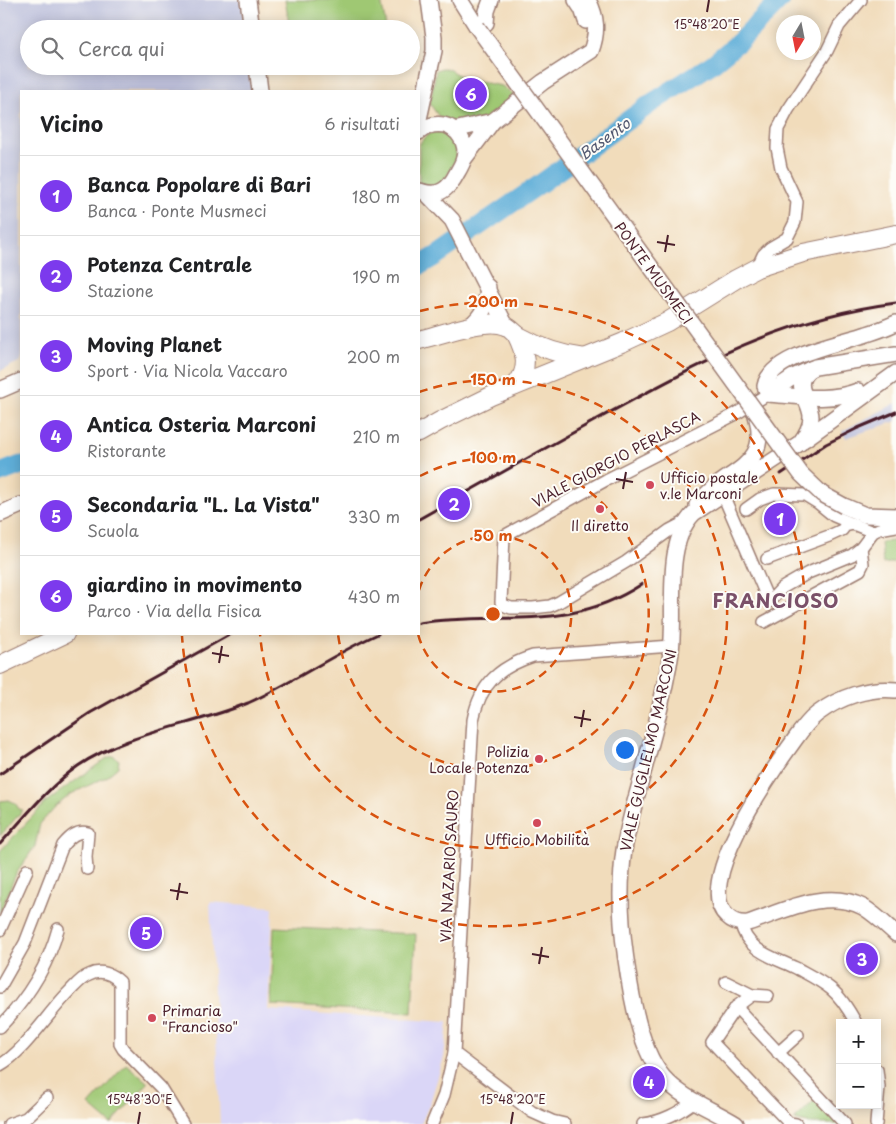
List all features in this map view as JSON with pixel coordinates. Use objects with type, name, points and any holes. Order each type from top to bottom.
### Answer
[{"type":"main road","points":[[420,432],[448,417],[515,386],[667,322],[757,268],[812,251],[896,234]]},
{"type":"main road","points":[[420,340],[469,327],[489,324],[511,330],[554,352],[585,358]]},
{"type":"main road","points":[[511,330],[524,352],[525,360],[522,378],[515,386]]},
{"type":"main road","points":[[0,665],[63,635]]},
{"type":"street","points":[[248,0],[251,20]]},
{"type":"street","points":[[420,114],[434,51],[429,0]]},
{"type":"street","points":[[460,0],[481,25]]},
{"type":"street","points":[[470,0],[481,25]]},
{"type":"street","points":[[481,25],[491,0]]},
{"type":"street","points":[[568,65],[582,46],[586,31],[584,16],[576,0]]},
{"type":"street","points":[[452,220],[451,184],[464,159],[493,121],[544,82],[592,50],[596,24],[595,16],[588,0]]},
{"type":"street","points":[[757,268],[762,255],[787,238],[795,222],[797,202],[781,168],[777,148],[778,129],[788,110],[827,51],[838,26],[861,0]]},
{"type":"street","name":"PONTE MUSMECI","points":[[481,25],[749,410],[801,474],[822,494],[845,503]]},
{"type":"street","name":"PONTE MUSMECI","points":[[481,25],[546,108],[808,467],[845,503]]},
{"type":"street","points":[[258,75],[260,90]]},
{"type":"street","points":[[424,92],[430,113],[464,143],[464,159]]},
{"type":"street","points":[[420,131],[431,125],[448,127],[493,121]]},
{"type":"street","points":[[422,192],[437,193],[451,184]]},
{"type":"street","points":[[422,192],[452,220],[511,330]]},
{"type":"street","points":[[469,327],[480,316],[486,303],[488,288]]},
{"type":"street","points":[[768,394],[765,386],[769,376],[788,361],[806,353],[870,334],[896,323]]},
{"type":"street","points":[[749,410],[793,377],[821,366],[896,354]]},
{"type":"street","points":[[816,431],[828,415],[896,363]]},
{"type":"street","points":[[808,371],[805,379],[809,388],[814,393],[823,397]]},
{"type":"street","points":[[800,443],[810,426],[811,417],[801,400],[803,377],[808,371]]},
{"type":"street","points":[[686,521],[694,513],[800,443],[896,373]]},
{"type":"street","points":[[0,390],[20,381]]},
{"type":"street","points":[[768,394],[801,400],[838,397],[858,391]]},
{"type":"street","name":"VIALE GUGLIELMO MARCONI","points":[[736,1124],[694,1101],[664,1078],[652,1059],[640,1030],[634,1005],[622,929],[622,868],[627,834],[650,748],[672,646],[674,568],[678,541],[686,521],[701,498],[751,461],[756,454],[760,433],[749,410]]},
{"type":"street","name":"VIALE GIORGIO PERLASCA","points":[[686,521],[670,530],[626,562],[550,606],[511,608],[503,605],[501,602],[504,536],[606,480],[749,410]]},
{"type":"street","points":[[746,509],[760,499],[774,494],[805,495],[834,516],[873,532]]},
{"type":"street","points":[[723,495],[769,602],[782,588],[808,574],[852,555],[861,548],[873,532],[896,526]]},
{"type":"street","points":[[845,503],[869,507],[896,508]]},
{"type":"street","points":[[845,503],[852,511],[865,514],[896,516]]},
{"type":"street","points":[[767,559],[829,536],[852,524]]},
{"type":"street","points":[[764,622],[860,570],[863,564],[861,548]]},
{"type":"street","name":"VIA NAZARIO SAURO","points":[[432,1124],[444,1095],[454,1053],[473,720],[479,699],[489,681],[506,667],[519,660],[533,656],[672,646]]},
{"type":"street","points":[[896,690],[880,689],[863,692],[843,699],[818,713],[801,732],[766,780],[744,818],[730,846],[720,879],[718,895],[721,909],[731,920],[741,923],[748,923],[811,901],[835,900],[845,901],[862,907],[872,913],[896,934]]},
{"type":"street","points":[[0,987],[25,942],[63,845],[71,836],[80,832],[88,833],[87,868]]},
{"type":"street","points":[[0,930],[27,870]]},
{"type":"street","points":[[741,923],[744,936],[756,948],[768,956],[798,969],[832,990],[853,1019]]},
{"type":"street","points":[[0,1027],[23,999],[42,970],[53,948],[58,929]]},
{"type":"street","points":[[0,1065],[15,1054],[61,1000],[85,977],[93,973],[103,972],[113,976],[120,982],[120,1044],[123,1050],[161,1088],[183,1124]]},
{"type":"street","points":[[726,982],[752,995],[768,996]]},
{"type":"street","points":[[752,995],[736,1007],[712,1042],[788,1123],[796,1124]]},
{"type":"street","points":[[736,1007],[845,1124]]},
{"type":"street","points":[[778,1053],[798,1035]]},
{"type":"street","points":[[454,1053],[532,1112],[552,1121],[565,1124]]},
{"type":"street","points":[[9,1124],[26,1118],[47,1098]]},
{"type":"street","points":[[643,1124],[682,1110],[694,1101]]},
{"type":"street","points":[[876,1124],[877,1109]]},
{"type":"shaded area","points":[[0,0],[242,0],[244,20],[20,20],[20,75],[250,75],[252,90],[20,90],[20,361],[0,371]]},
{"type":"shaded area","points":[[896,403],[896,421],[846,438],[842,431]]},
{"type":"shaded area","points":[[210,902],[273,907],[268,1010],[448,1022],[444,1057],[430,1103],[421,1124],[220,1124]]},
{"type":"green space","points":[[285,0],[381,0],[385,20],[288,20]]},
{"type":"green space","points":[[448,69],[465,79],[502,86],[515,96],[485,118],[461,124],[439,117],[430,104],[436,70]]},
{"type":"green space","points":[[434,132],[442,132],[452,138],[456,147],[456,156],[443,181],[435,186],[430,186],[420,182],[420,144],[423,139]]},
{"type":"green space","points":[[896,541],[896,562],[883,564],[881,542]]},
{"type":"green space","points":[[113,756],[119,760],[118,767],[106,777],[71,794],[54,808],[40,824],[35,846],[16,874],[0,913],[0,851],[47,801],[107,758]]},
{"type":"green space","points":[[9,800],[15,803],[19,809],[23,810],[0,836],[0,801]]},
{"type":"green space","points":[[274,927],[416,934],[412,1013],[271,1005]]},
{"type":"green space","points":[[126,1064],[148,1083],[111,1124],[89,1105]]},
{"type":"green space","points":[[815,1100],[839,1124],[812,1124],[794,1120]]},
{"type":"waterway","name":"Basento","points":[[420,265],[540,184],[650,104],[712,64],[740,41],[780,0]]},
{"type":"waterway","name":"Basento","points":[[0,473],[20,465]]},
{"type":"railway","points":[[420,518],[631,401],[739,347],[776,332],[815,320],[854,310],[896,303]]},
{"type":"railway","points":[[781,474],[826,444],[896,412]]},
{"type":"railway","points":[[420,623],[478,618],[560,615],[587,609],[614,599],[642,584]]},
{"type":"railway","points":[[0,774],[90,713],[229,635]]},
{"type":"railway","points":[[0,844],[57,783],[97,754],[139,737],[205,718],[248,703],[376,635]]},
{"type":"place","name":"giardino in movimento","points":[[471,94]]},
{"type":"place","name":"Ufficio postale v.le Marconi","points":[[650,485]]},
{"type":"place","name":"Potenza Centrale","points":[[454,504]]},
{"type":"place","name":"Il diretto","points":[[600,509]]},
{"type":"place","name":"Banca Popolare di Bari","points":[[780,519]]},
{"type":"place","name":"Polizia Locale Potenza","points":[[539,759]]},
{"type":"place","name":"Ufficio Mobilità","points":[[537,823]]},
{"type":"place","name":"Secondaria \"L. La Vista\"","points":[[146,933]]},
{"type":"place","name":"Moving Planet","points":[[862,959]]},
{"type":"place","name":"Primaria \"Francioso\"","points":[[152,1018]]},
{"type":"place","name":"Antica Osteria Marconi","points":[[649,1082]]},
{"type":"district","name":"FRANCIOSO","points":[[776,600]]}]
